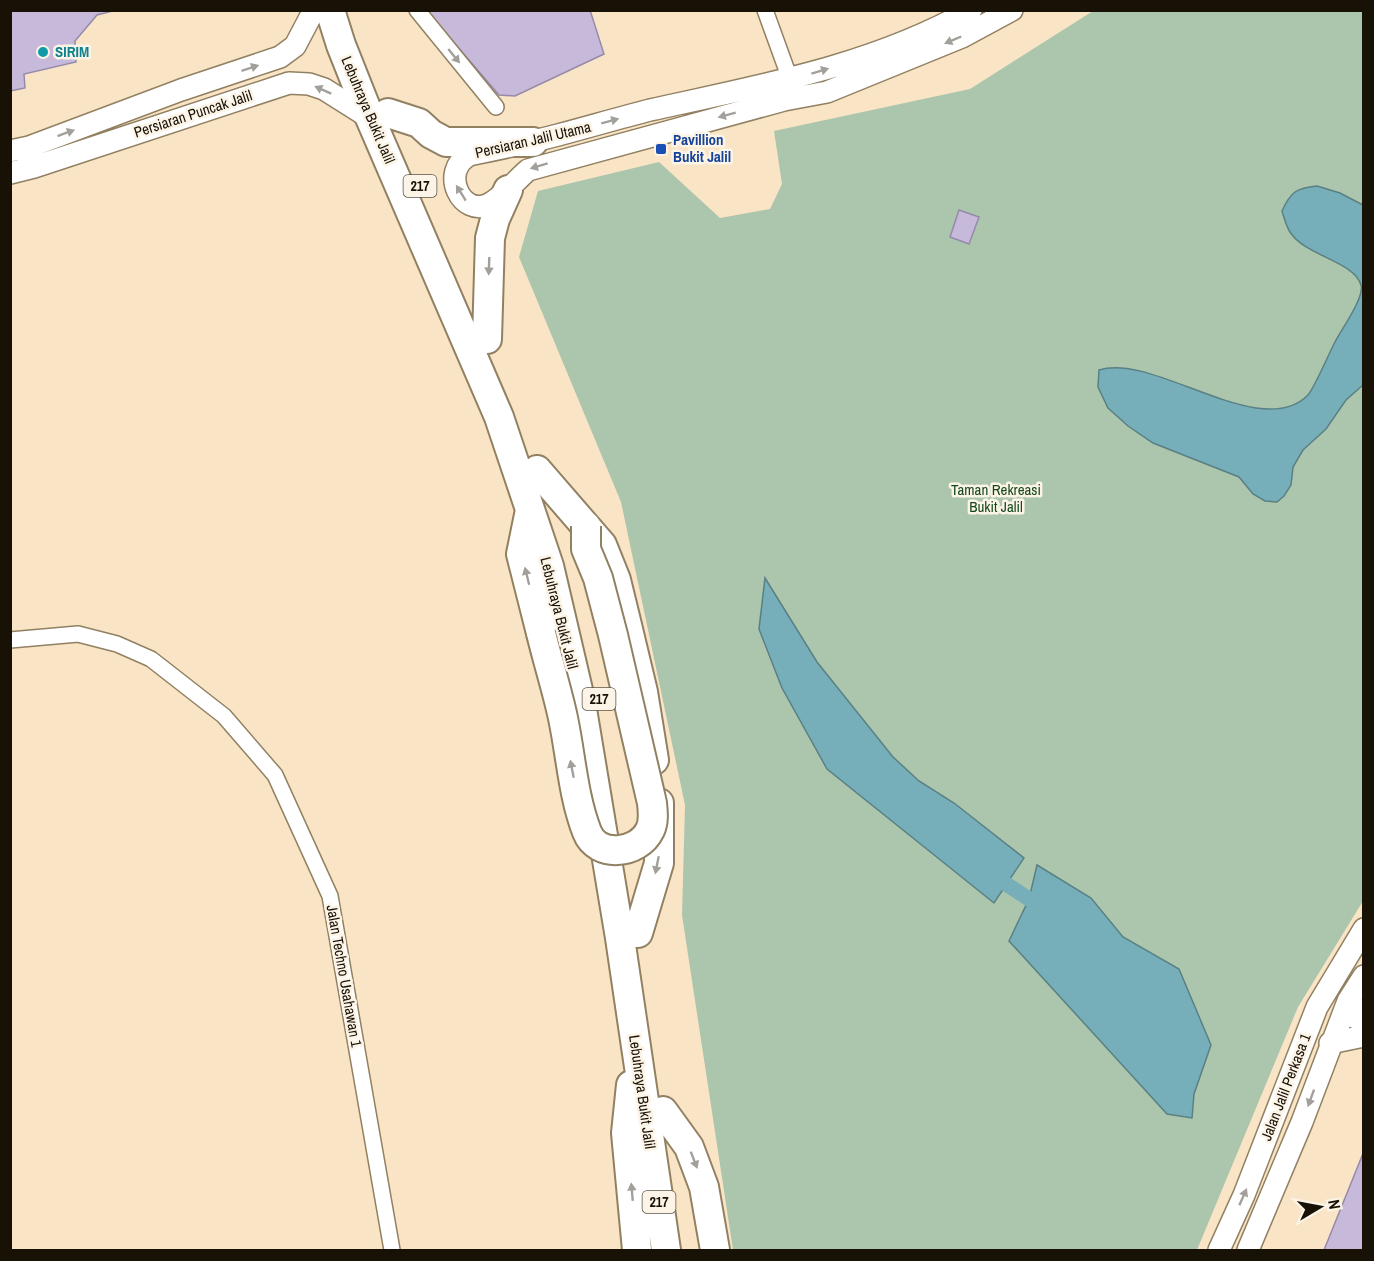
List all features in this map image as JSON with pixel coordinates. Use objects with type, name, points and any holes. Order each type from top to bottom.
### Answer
[{"type":"highway","name":"Lebuhraya Bukit Jalil","points":[[330,10],[341,45],[379,116],[487,339],[516,409],[559,540],[599,702],[638,933],[684,1251]]},
{"type":"highway","name":"Lebuhraya Bukit Jalil","points":[[349,10],[379,116],[499,417],[549,566],[581,703],[666,1251]]},
{"type":"highway","points":[[379,116],[419,123],[431,134],[446,142],[533,142]]},
{"type":"highway","points":[[487,339],[490,238],[495,219],[508,190]]},
{"type":"highway","points":[[537,471],[602,545],[616,580],[643,692],[659,799],[659,862],[638,933]]},
{"type":"highway","points":[[531,507],[521,554],[563,717],[580,807],[588,834],[597,846],[608,850],[632,848],[643,840],[650,830],[653,817],[652,803],[613,635],[598,578],[586,549],[586,526]]},
{"type":"highway","points":[[635,1045],[626,1133],[637,1251]]},
{"type":"highway","points":[[663,1111],[689,1147],[704,1187],[715,1251]]},
{"type":"main road","name":"Persiaran Puncak Jalil","points":[[10,151],[29,147],[181,90],[280,57],[294,46],[314,10]]},
{"type":"main road","name":"Persiaran Jalil Utama","points":[[971,10],[954,20],[876,53],[790,79],[646,111],[533,142],[469,155],[457,166],[454,178],[456,186],[459,194],[468,203],[477,206],[488,205],[508,190],[528,170],[540,165],[784,100],[827,92],[962,37],[1012,10]]},
{"type":"main road","name":"Persiaran Puncak Jalil","points":[[10,173],[289,83],[309,84],[324,89],[379,116]]},
{"type":"main road","name":"Jalan Jalil Perkasa 1","points":[[1219,1251],[1245,1195],[1322,998],[1364,929]]},
{"type":"main road","points":[[1338,970],[1333,1001],[1347,1008]]},
{"type":"main road","name":"Jalan Jalil Perkasa 1","points":[[1248,1250],[1302,1122],[1330,1043],[1364,976]]},
{"type":"main road","points":[[1309,1028],[1325,1012],[1347,1008]]},
{"type":"main road","points":[[1330,1043],[1364,1036]]},
{"type":"street","points":[[417,10],[496,107]]},
{"type":"street","points":[[765,10],[790,79]]},
{"type":"street","name":"Jalan Techno Usahawan 1","points":[[10,640],[78,634],[117,644],[151,659],[224,716],[275,775],[330,896],[392,1251]]},
{"type":"street","points":[[1347,1008],[1364,1025]]},
{"type":"green space","name":"Taman Rekreasi Bukit Jalil","points":[[1093,11],[1363,11],[1363,901],[1298,1007],[1197,1250],[733,1250],[682,915],[685,805],[621,502],[519,257],[538,191],[659,162],[720,218],[770,209],[782,184],[774,131],[970,89]]},
{"type":"water","points":[[1317,186],[1340,193],[1363,205],[1363,385],[1346,400],[1326,429],[1303,450],[1293,467],[1291,485],[1284,496],[1277,502],[1265,501],[1253,494],[1239,477],[1153,443],[1128,426],[1108,408],[1098,387],[1099,370],[1122,368],[1148,373],[1206,394],[1263,409],[1288,407],[1308,395],[1356,305],[1361,290],[1357,277],[1349,270],[1306,247],[1287,227],[1282,211],[1288,199],[1295,192]]},
{"type":"water","points":[[765,578],[817,662],[893,757],[919,781],[954,803],[1024,858],[994,903],[827,769],[782,688],[759,629]]},
{"type":"water","points":[[1037,865],[1091,898],[1123,937],[1179,969],[1211,1045],[1194,1094],[1192,1118],[1167,1114],[1009,941],[1029,899]]},
{"type":"building","name":"SIRIM","points":[[10,10],[113,11],[97,15],[75,41],[76,62],[24,74],[25,88],[10,91]]},
{"type":"building","points":[[426,10],[590,10],[604,54],[515,96],[499,95]]},
{"type":"building","points":[[959,210],[979,217],[969,244],[950,237]]},
{"type":"building","points":[[1364,1151],[1364,1250],[1324,1250]]},
{"type":"waterway","points":[[1006,884],[1029,899]]},
{"type":"place","name":"SIRIM","points":[[43,52]]},
{"type":"place","name":"Pavillion Bukit Jalil","points":[[661,149]]}]
